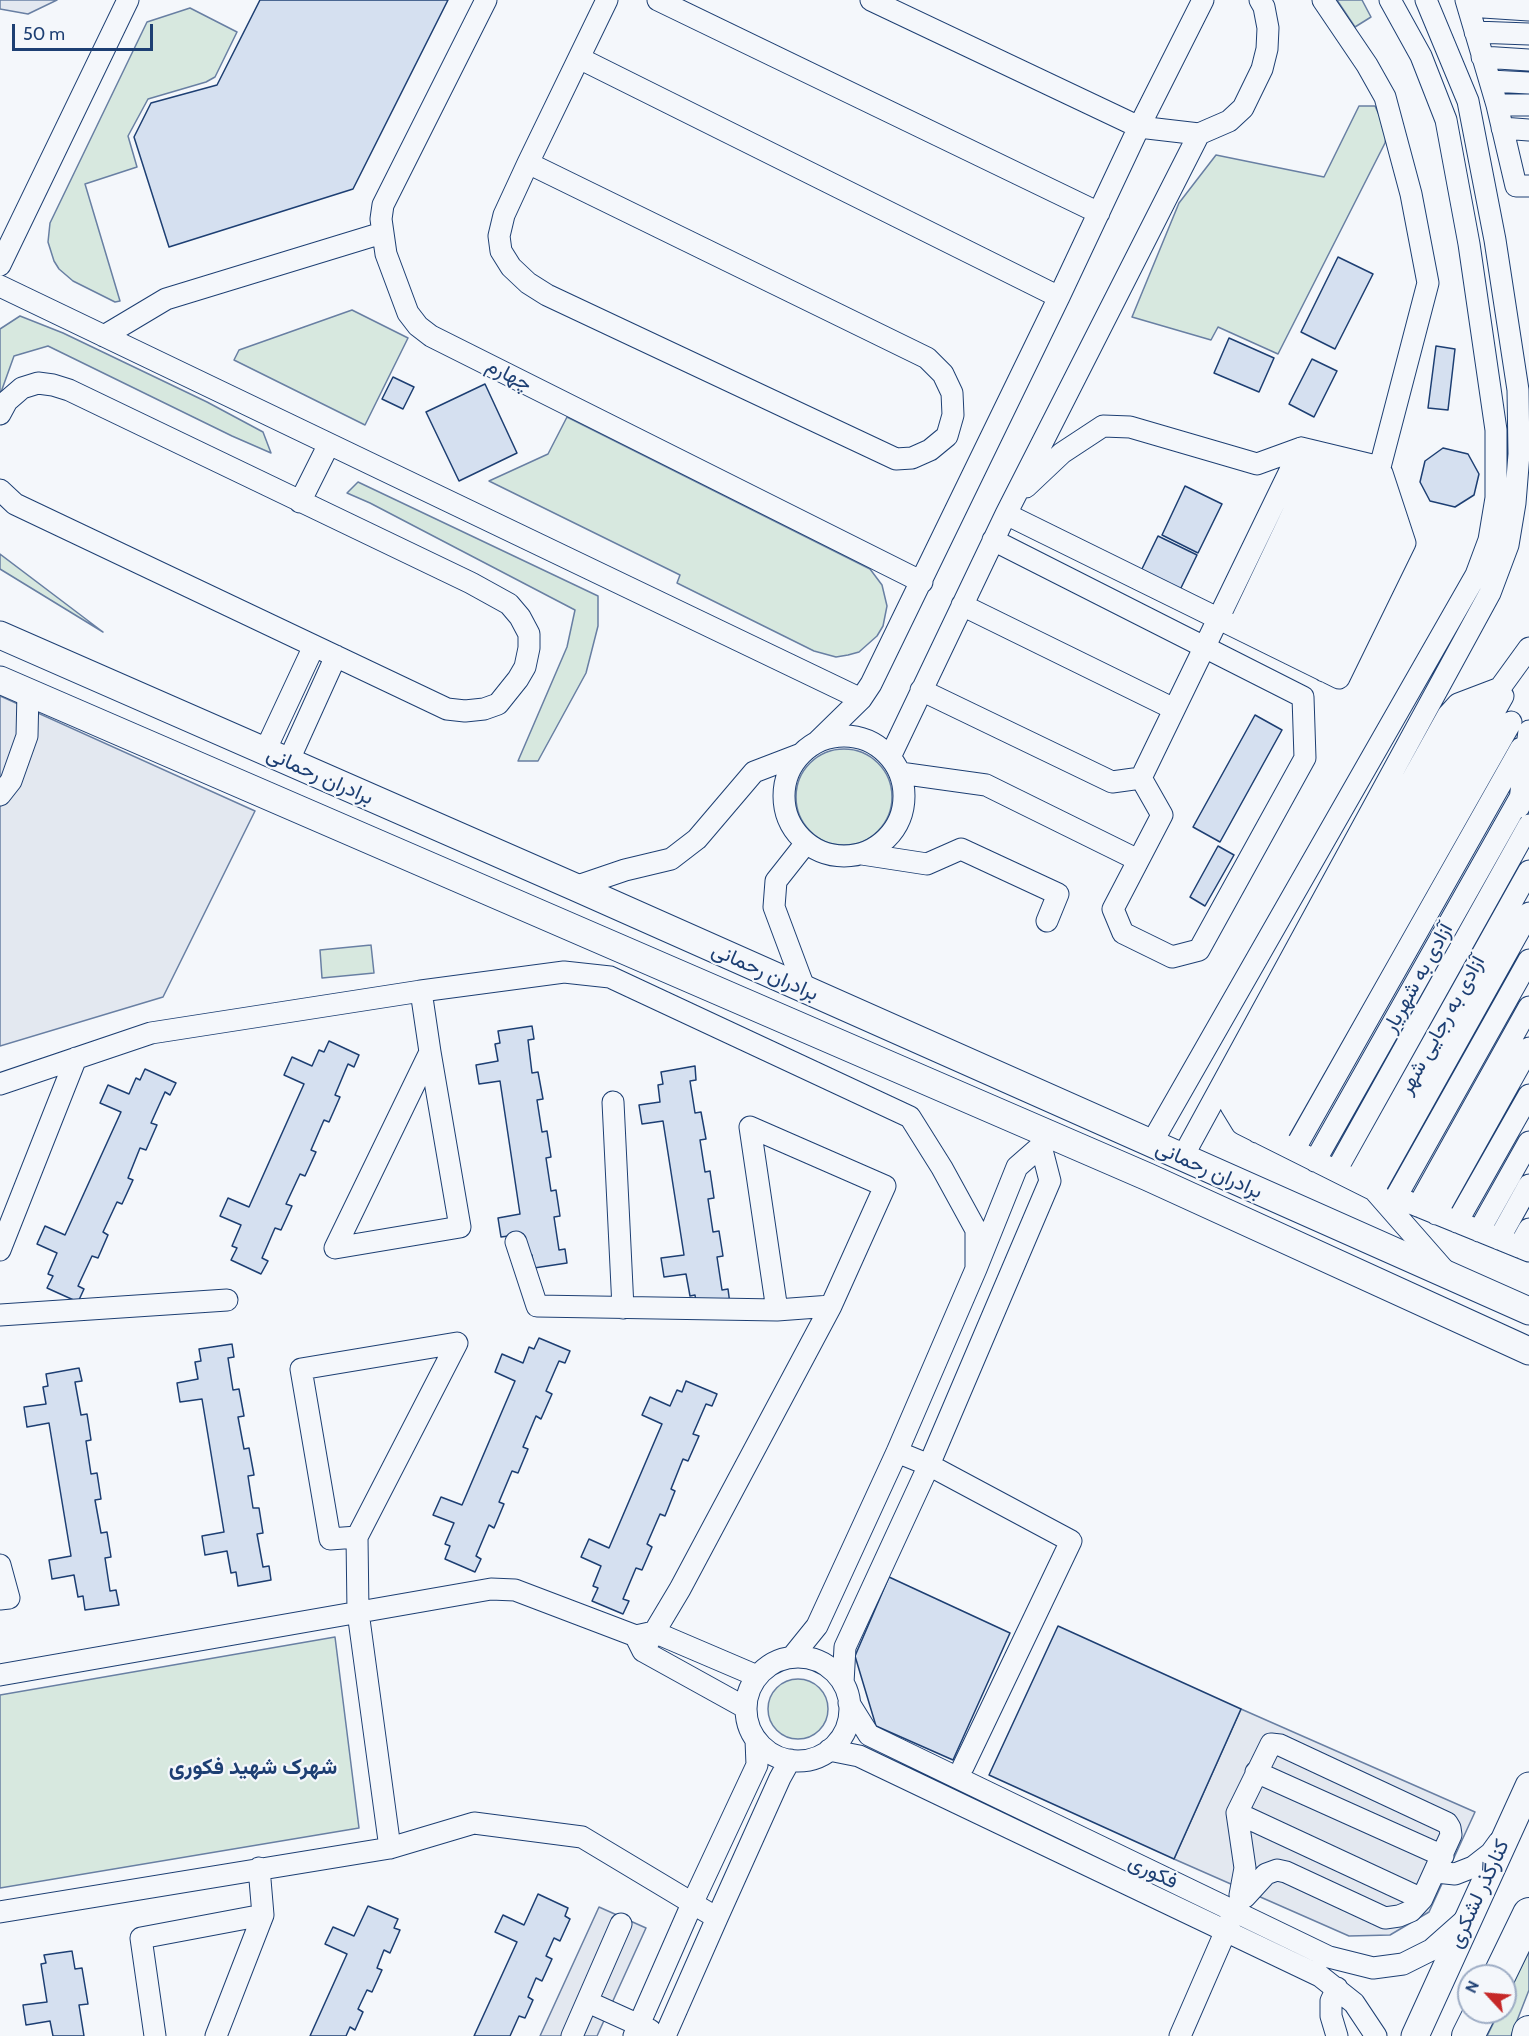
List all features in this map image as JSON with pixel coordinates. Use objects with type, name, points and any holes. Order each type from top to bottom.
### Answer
[{"type":"highway","points":[[1506,1964],[1529,1914]]},
{"type":"main road","name":"برادران رحمانی","points":[[0,635],[575,887],[1529,1311]]},
{"type":"main road","name":"برادران رحمانی","points":[[0,680],[1044,1139],[1159,1182],[1529,1351]]},
{"type":"main road","name":"کنارگذر لشکری","points":[[1415,2036],[1529,1786]]},
{"type":"street","points":[[0,265],[128,0]]},
{"type":"street","name":"چهارم","points":[[486,0],[383,205],[381,219],[386,254],[408,313],[430,336],[922,582]]},
{"type":"street","points":[[528,163],[927,358],[943,374],[952,393],[953,415],[947,436],[930,450],[912,458],[896,459],[547,295],[528,283],[511,267],[501,250],[498,236],[504,215],[528,163],[607,0]]},
{"type":"street","points":[[658,0],[1099,213]]},
{"type":"street","points":[[871,0],[1140,126],[1199,134],[1229,121],[1243,108],[1262,69],[1267,50],[1268,28],[1264,7],[1260,0]]},
{"type":"street","points":[[1047,921],[1058,894],[961,849],[927,864],[862,854],[842,857],[823,853],[806,843],[793,828],[785,810],[784,789],[789,770],[861,699],[871,684],[1203,0]]},
{"type":"street","points":[[1290,654],[1380,466],[1428,284],[1411,194],[1385,97],[1367,65],[1323,0]]},
{"type":"street","points":[[1151,1144],[1476,575],[1490,540],[1496,498],[1496,430],[1469,244],[1446,120],[1421,56],[1390,0]]},
{"type":"street","points":[[1182,1158],[1490,593],[1508,545],[1515,503],[1519,454],[1518,390],[1495,240],[1468,102],[1426,0]]},
{"type":"street","points":[[1529,10],[1467,3],[1497,105],[1515,186],[1529,186]]},
{"type":"street","points":[[1475,32],[1529,34]]},
{"type":"street","points":[[1482,57],[1529,60]]},
{"type":"street","points":[[579,58],[1059,297]]},
{"type":"street","points":[[1490,81],[1529,83]]},
{"type":"street","points":[[1497,105],[1529,105]]},
{"type":"street","points":[[1502,128],[1529,130]]},
{"type":"street","points":[[895,765],[921,690],[993,540],[1199,134]]},
{"type":"street","points":[[1508,153],[1529,154]]},
{"type":"street","points":[[104,336],[165,299],[382,233]]},
{"type":"street","points":[[1469,244],[1495,240]]},
{"type":"street","points":[[0,286],[861,699]]},
{"type":"street","points":[[0,414],[7,401],[22,388],[38,383],[69,390],[471,583],[509,604],[520,617],[529,634],[525,667],[498,704],[484,709],[465,711],[447,709],[15,504],[0,490]]},
{"type":"street","points":[[1491,393],[1518,390]]},
{"type":"street","points":[[1010,506],[1062,453],[1103,426],[1130,427],[1257,464],[1301,448],[1380,466]]},
{"type":"street","points":[[300,502],[329,444]]},
{"type":"street","points":[[1141,778],[1301,448]]},
{"type":"street","points":[[1290,654],[1335,472],[1380,466]]},
{"type":"street","points":[[1290,654],[1389,534],[1380,466]]},
{"type":"street","points":[[1010,506],[1218,618],[1290,654]]},
{"type":"street","points":[[993,540],[1303,697],[1305,758],[1199,950],[1172,957],[1124,933],[1113,909],[1162,815],[1141,778]]},
{"type":"street","points":[[962,605],[1174,709]]},
{"type":"street","points":[[276,756],[314,646]]},
{"type":"street","points":[[1258,1132],[1501,692],[1529,648]]},
{"type":"street","points":[[276,756],[336,656]]},
{"type":"street","points":[[921,690],[1112,782],[1141,778]]},
{"type":"street","points":[[0,795],[11,781],[27,736],[28,692]]},
{"type":"street","points":[[1258,1132],[1480,696],[1501,692]]},
{"type":"street","points":[[1336,1171],[1524,813],[1522,737],[1501,692]]},
{"type":"street","points":[[575,887],[625,870],[671,859],[697,839],[754,772],[836,736],[856,736],[874,744],[895,765],[904,793],[902,813],[894,831],[880,845],[862,854]]},
{"type":"street","points":[[1258,1132],[1522,737]]},
{"type":"street","points":[[1294,1150],[1522,737]]},
{"type":"street","points":[[895,765],[986,785],[1138,860]]},
{"type":"street","name":"آزادی به شهریار","points":[[1315,1161],[1524,813]]},
{"type":"street","points":[[805,990],[774,908],[776,881],[806,843]]},
{"type":"street","name":"آزادی به رجایی شهر","points":[[1365,1185],[1529,871]]},
{"type":"street","points":[[1365,1185],[1529,914]]},
{"type":"street","points":[[1526,1242],[1499,1239],[1396,1197],[1529,960]]},
{"type":"street","points":[[0,1084],[151,1033],[421,991],[564,972],[610,977],[910,1117],[942,1168],[976,1230],[976,1269]]},
{"type":"street","points":[[421,991],[460,1227],[334,1248],[430,1052]]},
{"type":"street","points":[[1427,1210],[1529,1007]]},
{"type":"street","points":[[1427,1210],[1529,1048]]},
{"type":"street","points":[[0,1250],[76,1058]]},
{"type":"street","points":[[1457,1222],[1529,1095]]},
{"type":"street","points":[[613,1102],[623,1308]]},
{"type":"street","points":[[644,1640],[680,1589],[831,1306],[885,1186],[750,1127],[777,1310]]},
{"type":"street","points":[[1258,1132],[1365,1185],[1448,1275]]},
{"type":"street","points":[[792,1657],[817,1626],[897,1452],[1017,1167],[1044,1139]]},
{"type":"street","points":[[846,1693],[830,1668],[819,1661],[806,1657],[792,1657],[773,1664],[757,1676],[747,1697],[746,1708],[750,1730],[766,1750],[790,1760],[804,1760],[817,1757],[828,1750],[838,1741],[845,1729],[849,1716],[845,1647],[929,1465],[1050,1181],[1044,1139]]},
{"type":"street","points":[[1479,1231],[1529,1142]]},
{"type":"street","points":[[1499,1239],[1529,1185]]},
{"type":"street","points":[[998,1210],[1030,1225]]},
{"type":"street","points":[[516,1242],[537,1306],[777,1310],[831,1306]]},
{"type":"street","points":[[0,1315],[227,1300]]},
{"type":"street","points":[[357,1537],[330,1539],[302,1369],[457,1343],[357,1537],[358,1612],[390,1848]]},
{"type":"street","points":[[897,1452],[929,1465],[1071,1541],[963,1767]]},
{"type":"street","points":[[0,1565],[9,1598],[0,1599]]},
{"type":"street","points":[[0,1675],[491,1589],[515,1590],[644,1640],[757,1676]]},
{"type":"street","points":[[644,1640],[746,1708]]},
{"type":"street","name":"فکوری","points":[[846,1693],[869,1735],[1329,1957],[1373,1968],[1403,1964],[1431,1950],[1469,1916]]},
{"type":"street","points":[[637,2030],[692,1904],[757,1765],[756,1740]]},
{"type":"street","points":[[1180,2036],[1234,1913],[1240,1894],[1245,1868],[1237,1813],[1271,1744],[1280,1745],[1447,1823],[1451,1835],[1422,1899],[1411,1911],[1385,1918],[1286,1872],[1277,1870],[1266,1874],[1234,1913]]},
{"type":"street","name":"فکوری","points":[[828,1750],[859,1756],[1234,1913],[1337,1988],[1354,2004],[1376,2036]]},
{"type":"street","points":[[588,2002],[637,2030],[664,2036],[790,1760]]},
{"type":"street","points":[[1256,1772],[1455,1874],[1473,1867],[1491,1853],[1509,1830]]},
{"type":"street","points":[[1237,1813],[1422,1899]]},
{"type":"street","points":[[0,1912],[390,1848],[474,1823],[582,1837],[717,1917]]},
{"type":"street","points":[[216,2036],[263,1915],[259,1868]]},
{"type":"street","points":[[155,2036],[141,1938],[263,1915]]},
{"type":"street","points":[[572,2036],[621,1924]]},
{"type":"street","points":[[1337,1988],[1331,2001],[1331,2016],[1337,2036]]},
{"type":"shaded area","points":[[0,0],[57,0],[28,14],[0,9]]},
{"type":"shaded area","points":[[1337,0],[1362,0],[1371,17],[1355,27]]},
{"type":"shaded area","points":[[190,8],[237,32],[215,77],[206,82],[148,99],[128,136],[137,167],[85,184],[120,301],[115,302],[73,281],[59,269],[48,242],[50,223],[147,22]]},
{"type":"shaded area","points":[[1359,106],[1375,106],[1387,132],[1385,143],[1278,354],[1218,327],[1211,340],[1132,317],[1179,203],[1216,155],[1324,177]]},
{"type":"shaded area","points":[[352,310],[408,338],[365,425],[234,360],[239,350]]},
{"type":"shaded area","points":[[20,316],[63,333],[207,402],[263,432],[271,453],[48,346],[14,356],[0,395],[0,329]]},
{"type":"shaded area","points":[[567,417],[870,569],[882,585],[887,606],[883,626],[877,636],[859,652],[848,655],[836,657],[814,651],[677,583],[680,575],[489,481],[548,454]]},
{"type":"shaded area","points":[[358,482],[598,596],[598,626],[586,673],[538,761],[518,761],[567,647],[575,610],[347,493]]},
{"type":"shaded area","points":[[0,554],[103,632],[0,569]]},
{"type":"shaded area","points":[[0,696],[255,811],[163,997],[0,1046]]},
{"type":"shaded area","points":[[844,749],[862,753],[878,763],[888,779],[892,797],[888,815],[878,831],[862,841],[844,845],[826,841],[810,831],[800,815],[796,797],[800,779],[810,763],[826,753]]},
{"type":"shaded area","points":[[371,945],[374,973],[322,978],[320,950]]},
{"type":"shaded area","points":[[335,1637],[359,1828],[0,1888],[0,1695]]},
{"type":"shaded area","points":[[792,1679],[804,1679],[815,1684],[823,1692],[828,1709],[826,1721],[815,1734],[804,1739],[792,1739],[781,1734],[773,1726],[768,1715],[768,1703],[773,1692],[781,1684]]},
{"type":"shaded area","points":[[1241,1709],[1475,1812],[1429,1912],[1390,1935],[1349,1936],[1174,1859]]},
{"type":"shaded area","points":[[599,1907],[646,1928],[597,2036],[540,2036]]},
{"type":"shaded area","points":[[1529,1951],[1529,1990],[1517,2021],[1517,1975]]},
{"type":"shaded area","points":[[1493,2024],[1516,2024],[1511,2036],[1487,2036]]},
{"type":"building","points":[[260,0],[448,0],[353,189],[169,247],[134,137],[151,103],[217,85]]},
{"type":"building","points":[[1338,257],[1373,274],[1335,349],[1301,332]]},
{"type":"building","points":[[1229,338],[1274,358],[1259,392],[1214,373]]},
{"type":"building","points":[[1436,346],[1455,349],[1448,410],[1428,408]]},
{"type":"building","points":[[1312,359],[1337,371],[1314,417],[1289,404]]},
{"type":"building","points":[[393,377],[414,387],[403,409],[382,399]]},
{"type":"building","points":[[485,384],[517,453],[459,481],[426,412]]},
{"type":"building","points":[[1443,448],[1468,454],[1479,474],[1474,495],[1455,507],[1430,501],[1420,482],[1425,461]]},
{"type":"building","points":[[1185,486],[1222,504],[1198,553],[1162,535]]},
{"type":"building","points":[[1158,536],[1197,555],[1178,594],[1139,575]]},
{"type":"building","points":[[1255,715],[1282,730],[1220,842],[1193,827]]},
{"type":"building","points":[[1218,846],[1234,855],[1205,906],[1190,897]]},
{"type":"building","points":[[532,1026],[534,1039],[528,1040],[532,1073],[538,1072],[543,1099],[537,1100],[542,1132],[547,1131],[551,1157],[546,1158],[551,1191],[556,1190],[560,1216],[554,1217],[559,1250],[565,1249],[567,1263],[534,1268],[532,1255],[527,1255],[523,1234],[501,1237],[498,1218],[520,1214],[500,1081],[479,1084],[476,1065],[498,1061],[495,1044],[500,1043],[498,1031]]},
{"type":"building","points":[[329,1041],[359,1055],[354,1067],[348,1064],[335,1095],[340,1097],[329,1122],[324,1120],[311,1150],[316,1152],[305,1176],[300,1174],[286,1204],[292,1206],[281,1230],[275,1228],[262,1258],[268,1261],[261,1274],[231,1260],[237,1248],[232,1246],[241,1225],[220,1216],[228,1198],[249,1207],[304,1084],[284,1075],[292,1057],[312,1066],[319,1050],[324,1052]]},
{"type":"building","points":[[695,1066],[696,1080],[690,1081],[695,1113],[701,1112],[706,1139],[700,1140],[705,1172],[710,1171],[714,1198],[708,1199],[713,1232],[719,1231],[723,1256],[717,1257],[722,1290],[728,1289],[730,1304],[697,1309],[695,1295],[690,1296],[686,1274],[664,1277],[661,1258],[684,1255],[663,1121],[642,1124],[639,1105],[660,1102],[658,1085],[663,1084],[661,1072]]},
{"type":"building","points":[[145,1069],[176,1083],[170,1095],[165,1092],[151,1123],[157,1125],[146,1150],[140,1148],[128,1178],[133,1180],[122,1204],[117,1202],[103,1232],[108,1235],[98,1258],[92,1256],[78,1286],[84,1289],[78,1302],[47,1288],[53,1276],[48,1274],[57,1253],[37,1244],[45,1226],[65,1235],[121,1112],[100,1103],[108,1085],[129,1094],[136,1078],[140,1080]]},
{"type":"building","points":[[539,1338],[570,1351],[565,1363],[559,1361],[546,1391],[552,1394],[541,1419],[536,1416],[523,1447],[528,1449],[518,1473],[512,1471],[499,1502],[504,1504],[494,1528],[489,1525],[476,1556],[481,1559],[475,1572],[445,1559],[450,1546],[445,1544],[454,1523],[433,1515],[441,1497],[462,1505],[515,1381],[495,1372],[502,1354],[523,1363],[529,1347],[534,1349]]},
{"type":"building","points":[[232,1344],[234,1357],[228,1358],[233,1390],[239,1389],[244,1416],[238,1417],[244,1449],[249,1448],[254,1475],[248,1476],[253,1508],[259,1508],[263,1533],[257,1534],[263,1567],[269,1566],[271,1580],[238,1586],[236,1572],[231,1573],[227,1551],[205,1555],[202,1536],[224,1532],[202,1399],[180,1402],[177,1383],[198,1379],[195,1362],[201,1361],[199,1349]]},
{"type":"building","points":[[79,1368],[82,1381],[75,1382],[81,1415],[87,1414],[91,1440],[86,1441],[91,1474],[97,1473],[101,1499],[95,1500],[101,1533],[107,1532],[111,1557],[105,1558],[110,1591],[116,1590],[119,1605],[85,1610],[83,1596],[78,1597],[74,1575],[52,1579],[49,1560],[71,1556],[49,1423],[27,1427],[24,1407],[46,1404],[43,1387],[48,1386],[46,1374]]},
{"type":"building","points":[[686,1381],[717,1394],[712,1406],[706,1404],[693,1434],[699,1436],[688,1461],[683,1459],[671,1489],[675,1491],[665,1516],[660,1514],[647,1544],[652,1547],[642,1570],[636,1568],[623,1599],[629,1601],[623,1614],[592,1601],[598,1588],[593,1586],[601,1566],[581,1557],[589,1539],[609,1548],[662,1424],[642,1415],[650,1397],[670,1406],[677,1390],[682,1392]]},
{"type":"building","points":[[889,1577],[1010,1633],[953,1760],[876,1726],[855,1656]]},
{"type":"building","points":[[1058,1626],[1241,1709],[1174,1859],[989,1775]]},
{"type":"building","points":[[538,1894],[568,1908],[565,1916],[570,1919],[560,1941],[554,1938],[546,1956],[552,1959],[542,1981],[536,1978],[528,1997],[533,2000],[525,2018],[519,2016],[510,2036],[474,2036],[517,1942],[495,1932],[503,1915],[524,1925]]},
{"type":"building","points":[[368,1906],[398,1919],[394,1928],[400,1930],[390,1953],[384,1950],[377,1968],[382,1970],[372,1992],[367,1990],[358,2009],[363,2012],[355,2030],[350,2027],[346,2036],[310,2036],[347,1954],[325,1944],[333,1927],[354,1936]]},
{"type":"building","points":[[72,1951],[75,1969],[82,1968],[88,2004],[79,2005],[84,2036],[53,2036],[50,2021],[26,2025],[23,2005],[47,2002],[41,1964],[46,1963],[44,1955]]},
{"type":"district","name":"شهرک شهید فکوری","points":[[253,1768]]}]
